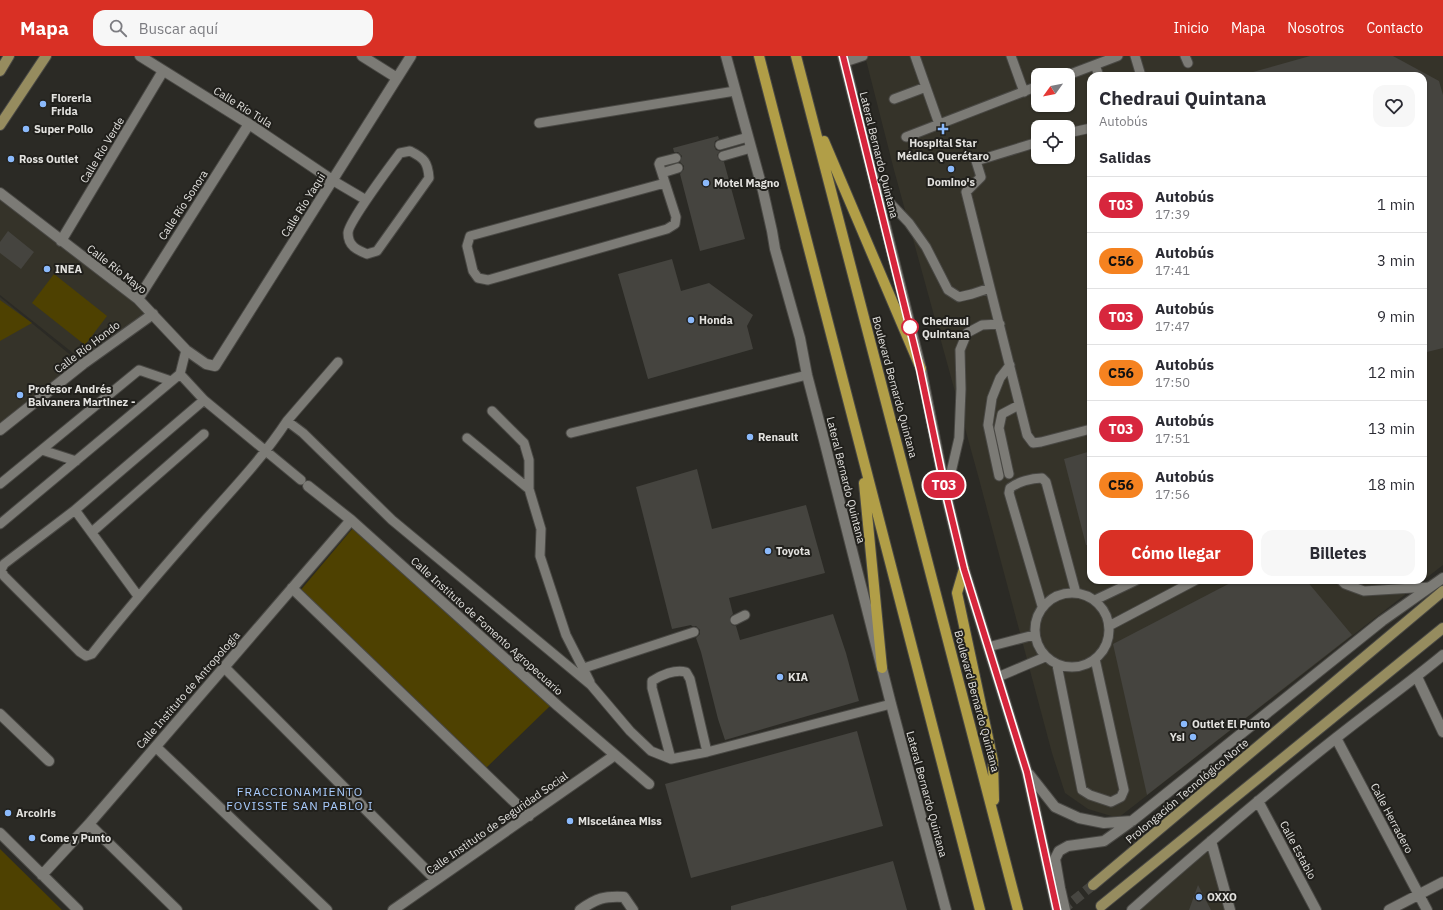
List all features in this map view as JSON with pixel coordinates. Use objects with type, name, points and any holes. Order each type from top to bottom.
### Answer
[{"type":"main road","points":[[0,71],[9,56]]},
{"type":"main road","points":[[0,125],[46,56]]},
{"type":"main road","points":[[759,56],[980,910]]},
{"type":"main road","name":"Boulevard Bernardo Quintana","points":[[796,56],[1018,910]]},
{"type":"main road","points":[[810,109],[920,369]]},
{"type":"main road","points":[[861,451],[882,668]]},
{"type":"main road","points":[[964,569],[957,593],[993,761],[995,820]]},
{"type":"main road","name":"Prolongación Tecnológico Norte","points":[[1093,885],[1443,591]]},
{"type":"main road","points":[[1101,906],[1443,628]]},
{"type":"street","name":"Calle Río Tula","points":[[140,56],[249,124],[332,180]]},
{"type":"street","points":[[362,56],[397,78]]},
{"type":"street","name":"Calle Río Yaqui","points":[[215,366],[411,56]]},
{"type":"street","name":"Lateral Bernardo Quintana","points":[[726,56],[763,191],[775,248],[800,338],[807,375],[891,704],[946,910]]},
{"type":"street","name":"Lateral Bernardo Quintana","points":[[844,59],[920,369],[946,494],[964,569],[1027,772],[1057,910]]},
{"type":"street","name":"Calle Río Verde","points":[[61,241],[163,71]]},
{"type":"street","name":"Calle Río Sonora","points":[[138,299],[249,124]]},
{"type":"street","name":"Calle Río Mayo","points":[[0,193],[138,299],[186,350],[206,364],[215,366]]},
{"type":"street","name":"Calle Río Hondo","points":[[0,430],[83,364],[153,314]]},
{"type":"street","name":"Calle Instituto de Fomento Agropecuario","points":[[304,483],[351,520],[558,706],[649,784]]},
{"type":"street","name":"Calle Instituto de Antropología","points":[[42,875],[89,824],[351,520]]},
{"type":"street","points":[[1066,910],[1060,888],[1055,859],[1060,851],[1068,846],[1104,841],[1132,821],[1382,621],[1443,578]]},
{"type":"street","points":[[292,588],[529,816]]},
{"type":"street","points":[[1132,910],[1258,801],[1443,655]]},
{"type":"street","points":[[224,667],[436,880]]},
{"type":"street","points":[[1417,677],[1443,732]]},
{"type":"street","points":[[0,714],[49,761]]},
{"type":"street","name":"Calle Herradero","points":[[1336,738],[1427,910]]},
{"type":"street","points":[[156,747],[327,910]]},
{"type":"street","name":"Calle Instituto de Seguridad Social","points":[[393,910],[615,755]]},
{"type":"street","points":[[1027,772],[1055,807],[1079,818],[1104,823],[1132,821]]},
{"type":"street","name":"Calle Establo","points":[[1258,801],[1316,910]]},
{"type":"street","points":[[89,824],[177,910]]},
{"type":"street","points":[[0,833],[78,910]]},
{"type":"street","points":[[1211,841],[1230,910]]},
{"type":"street","points":[[1389,910],[1443,882]]},
{"type":"street","points":[[580,910],[593,901],[608,896],[624,897],[633,910]]},
{"type":"lane","points":[[844,59],[863,56]]},
{"type":"lane","points":[[915,56],[939,124]]},
{"type":"lane","points":[[1011,56],[1024,92]]},
{"type":"lane","points":[[1075,72],[1118,56]]},
{"type":"lane","points":[[1135,56],[1140,72]]},
{"type":"lane","points":[[1094,65],[1097,72]]},
{"type":"lane","points":[[894,99],[926,87]]},
{"type":"lane","points":[[906,137],[1031,89]]},
{"type":"lane","points":[[539,123],[735,90]]},
{"type":"lane","points":[[1075,131],[1087,129]]},
{"type":"lane","points":[[720,146],[748,137]]},
{"type":"lane","points":[[1031,144],[976,161],[981,177],[966,192],[1027,436],[1033,443],[1087,430]]},
{"type":"lane","points":[[723,156],[751,148]]},
{"type":"lane","points":[[410,151],[420,156],[428,167],[429,178],[377,251],[367,254],[356,249],[349,241],[348,231],[366,200],[400,153],[410,151]]},
{"type":"lane","points":[[665,183],[470,236],[467,246],[473,271],[478,278],[488,280],[667,229],[675,224],[676,217],[659,164],[660,162],[676,158]]},
{"type":"lane","points":[[662,173],[678,168]]},
{"type":"lane","points":[[332,180],[366,200]]},
{"type":"lane","points":[[874,186],[913,229],[926,247],[948,290],[959,296],[972,294],[990,288]]},
{"type":"lane","points":[[946,494],[959,438],[960,350],[967,334],[982,325],[1000,324]]},
{"type":"lane","points":[[0,524],[180,374],[186,350]]},
{"type":"lane","points":[[204,400],[74,510],[4,564],[1,570],[4,576],[80,652],[86,656],[92,654],[138,596],[265,451],[287,422],[338,362]]},
{"type":"lane","points":[[999,476],[988,425],[992,398],[1000,378],[1010,365]]},
{"type":"lane","points":[[0,484],[139,370],[171,381]]},
{"type":"lane","points":[[180,374],[204,400],[304,483]]},
{"type":"lane","points":[[571,433],[807,375]]},
{"type":"lane","points":[[1009,474],[999,428],[1002,414],[1020,405]]},
{"type":"lane","points":[[492,411],[524,443],[529,460],[529,489],[541,528],[540,556],[566,635],[592,685]]},
{"type":"lane","points":[[287,422],[303,433],[392,520],[592,685],[630,731],[652,751],[671,759],[707,752],[891,704]]},
{"type":"lane","points":[[92,532],[204,434]]},
{"type":"lane","points":[[467,438],[529,489]]},
{"type":"lane","points":[[42,450],[76,461]]},
{"type":"lane","points":[[1042,606],[1009,493],[1010,488],[1014,485],[1035,478],[1042,478],[1046,482],[1076,593]]},
{"type":"lane","points":[[74,510],[92,532],[138,596]]},
{"type":"lane","points":[[1095,600],[1129,584]]},
{"type":"lane","points":[[1109,626],[1188,584]]},
{"type":"lane","points":[[1347,584],[1364,592],[1430,587]]},
{"type":"lane","points":[[1067,592],[1086,595],[1095,600],[1104,612],[1109,626],[1108,638],[1104,650],[1096,660],[1087,665],[1067,668],[1057,665],[1045,657],[1034,635],[1034,625],[1042,606],[1050,599],[1067,592]]},
{"type":"lane","points":[[735,620],[745,616]]},
{"type":"lane","points":[[584,668],[694,632]]},
{"type":"lane","points":[[988,647],[1034,635]]},
{"type":"lane","points":[[998,677],[1045,657]]},
{"type":"lane","points":[[1057,665],[1082,790],[1090,796],[1111,802],[1121,797],[1124,790],[1096,660]]},
{"type":"lane","points":[[671,759],[652,688],[652,681],[658,677],[680,670],[686,672],[690,678],[707,752]]},
{"type":"shaded area","points":[[865,56],[1443,56],[1443,565],[1427,577],[1427,72],[1087,72],[1087,584],[1419,584],[1118,818],[1088,809],[1065,793],[1052,753],[979,479],[894,170]]},
{"type":"shaded area","name":"INEA","points":[[0,195],[151,313],[83,361],[0,295]]},
{"type":"shaded area","points":[[54,274],[107,316],[85,345],[32,303]]},
{"type":"shaded area","name":"Profesor Andrés Balvanera Martinez -","points":[[0,297],[79,362],[0,428]]},
{"type":"shaded area","points":[[0,300],[32,323],[0,341]]},
{"type":"shaded area","points":[[353,528],[494,652],[550,706],[486,768],[299,592]]},
{"type":"shaded area","points":[[1211,841],[1230,910],[1132,910]]},
{"type":"shaded area","points":[[0,849],[62,910],[0,910]]},
{"type":"building","points":[[1310,56],[1393,56],[1422,72],[1253,72]]},
{"type":"building","points":[[1427,74],[1439,81],[1443,95],[1443,348],[1427,352]]},
{"type":"building","name":"Motel Magno","points":[[718,136],[719,139],[715,141],[714,146],[716,150],[720,151],[717,155],[719,160],[724,162],[745,239],[700,251],[680,174],[684,169],[684,166],[680,162],[682,156],[678,152],[674,152],[673,148]]},
{"type":"building","points":[[8,231],[34,252],[21,269],[0,253],[0,242]]},
{"type":"building","name":"Honda","points":[[672,259],[681,291],[709,283],[753,315],[747,326],[753,349],[648,379],[618,274]]},
{"type":"building","points":[[1087,452],[1087,545],[1086,545],[1064,459]]},
{"type":"building","points":[[697,469],[712,529],[806,505],[825,573],[729,598],[733,614],[730,617],[730,622],[732,625],[736,626],[740,640],[833,614],[846,653],[859,701],[725,740],[696,638],[700,634],[700,630],[696,626],[691,625],[672,629],[636,487]]},
{"type":"building","name":"Outlet El Punto","points":[[1228,584],[1309,584],[1352,635],[1147,795],[1113,644]]},
{"type":"building","points":[[857,731],[883,826],[691,878],[665,784]]},
{"type":"building","points":[[893,861],[907,910],[731,910],[731,906]]},
{"type":"building","name":"OXXO","points":[[1198,885],[1211,910],[1189,910]]},
{"type":"tunnel","points":[[1062,910],[1093,885]]},
{"type":"bus line","name":"T03","points":[[843,56],[920,369],[946,494],[964,569],[1027,772],[1057,910]]},
{"type":"place","name":"Floreria Frida","points":[[43,104]]},
{"type":"place","name":"Super Pollo","points":[[26,129]]},
{"type":"place","name":"Hospital Star Médica Querétaro","points":[[943,129]]},
{"type":"place","name":"Ross Outlet","points":[[11,159]]},
{"type":"place","name":"Domino's","points":[[951,169]]},
{"type":"place","name":"Motel Magno","points":[[706,183]]},
{"type":"place","name":"INEA","points":[[47,269]]},
{"type":"place","name":"Honda","points":[[691,320]]},
{"type":"place","name":"Chedraui Quintana","points":[[910,327]]},
{"type":"place","name":"Profesor Andrés Balvanera Martinez -","points":[[20,395]]},
{"type":"place","name":"Renault","points":[[750,437]]},
{"type":"place","name":"Toyota","points":[[768,551]]},
{"type":"place","name":"KIA","points":[[780,677]]},
{"type":"place","name":"Outlet El Punto","points":[[1184,724]]},
{"type":"place","name":"Ysi","points":[[1193,737]]},
{"type":"place","name":"Arcoiris","points":[[8,813]]},
{"type":"place","name":"Miscelánea Miss","points":[[570,821]]},
{"type":"place","name":"Come y Punto","points":[[32,838]]},
{"type":"place","name":"OXXO","points":[[1199,897]]},
{"type":"district","name":"FRACCIONAMIENTO FOVISSTE SAN PABLO I","points":[[300,799]]}]
